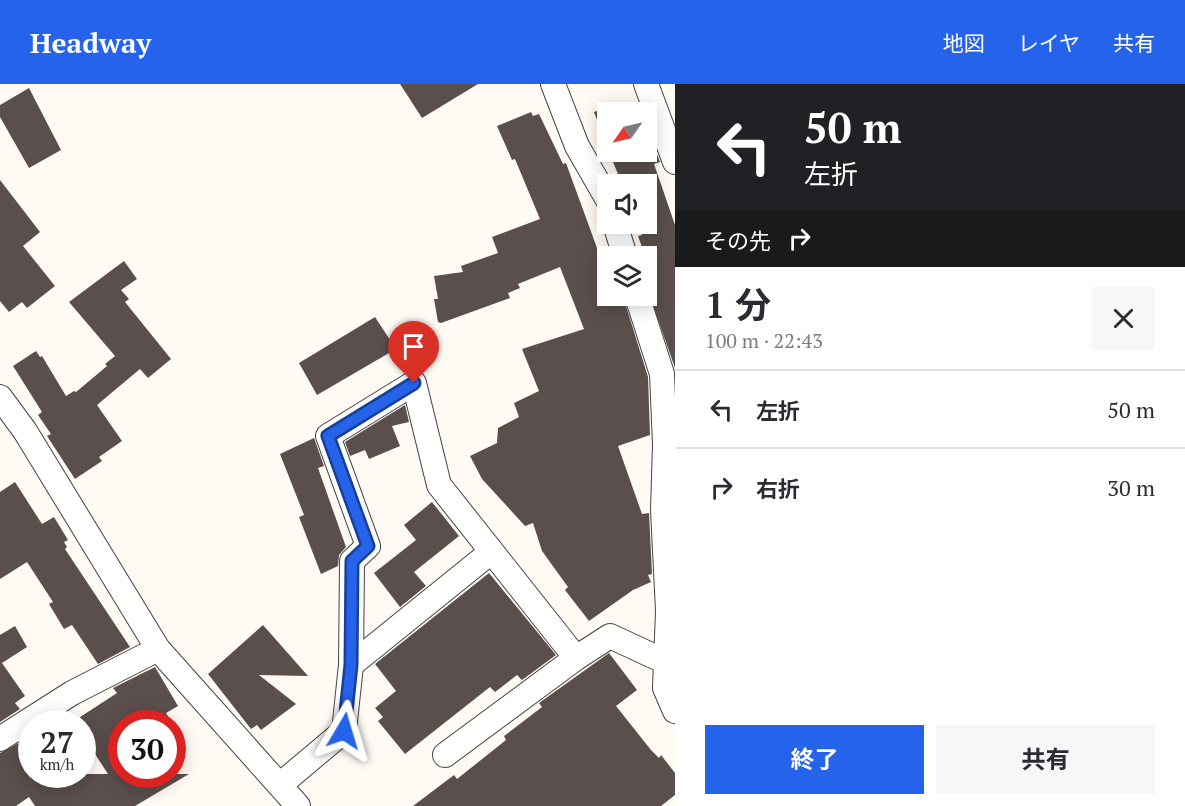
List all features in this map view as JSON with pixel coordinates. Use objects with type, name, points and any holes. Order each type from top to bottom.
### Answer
[{"type":"street","points":[[553,84],[577,146],[597,181]]},
{"type":"street","points":[[646,84],[675,162]]},
{"type":"street","points":[[640,306],[662,374],[665,445],[663,510],[668,610],[665,688],[675,711]]},
{"type":"street","points":[[280,784],[344,731],[351,665],[352,561],[368,546],[328,436],[414,383],[440,485],[576,658]]},
{"type":"street","points":[[0,397],[25,431],[158,649],[298,806]]},
{"type":"street","points":[[351,665],[491,552]]},
{"type":"street","points":[[445,755],[576,658],[610,636],[666,662]]},
{"type":"street","points":[[0,739],[72,693],[158,649]]},
{"type":"building","points":[[400,84],[478,84],[422,118]]},
{"type":"building","points":[[29,88],[61,150],[29,168],[0,117],[0,105]]},
{"type":"building","points":[[531,112],[533,116],[539,114],[563,164],[566,163],[597,248],[597,306],[626,306],[648,377],[650,435],[618,446],[642,514],[649,513],[652,574],[648,575],[651,582],[633,590],[589,621],[565,590],[568,587],[542,551],[533,523],[525,526],[482,479],[470,456],[497,443],[498,428],[519,417],[514,403],[539,391],[522,349],[584,329],[560,267],[518,284],[520,288],[508,293],[510,298],[441,323],[438,322],[434,299],[438,299],[434,276],[463,272],[461,266],[498,253],[492,237],[540,219],[515,159],[512,160],[497,126]]},
{"type":"building","points":[[657,154],[660,162],[654,164],[675,225],[675,368],[653,306],[657,306],[657,246],[642,246],[638,236],[657,234],[657,174],[618,174],[613,162],[657,162]]},
{"type":"building","points":[[0,180],[40,232],[23,246],[55,286],[27,308],[22,302],[9,312],[0,301]]},
{"type":"building","points":[[124,261],[137,279],[121,290],[129,299],[125,302],[171,359],[148,378],[140,369],[97,405],[122,441],[99,457],[102,461],[75,479],[47,436],[51,434],[38,415],[42,412],[13,366],[36,351],[40,357],[42,356],[66,396],[76,392],[107,366],[105,364],[115,356],[69,302]]},
{"type":"building","points":[[375,317],[396,349],[317,395],[299,363]]},
{"type":"building","points":[[405,405],[409,422],[392,426],[400,446],[369,459],[365,450],[350,456],[345,442]]},
{"type":"building","points":[[314,438],[324,466],[318,468],[346,547],[339,555],[338,566],[321,574],[299,517],[304,515],[280,454]]},
{"type":"building","points":[[15,482],[42,524],[54,517],[68,540],[64,542],[67,547],[65,549],[130,647],[98,664],[72,625],[64,629],[49,604],[53,602],[27,562],[0,579],[0,492]]},
{"type":"building","points":[[432,502],[459,536],[414,572],[426,586],[400,607],[374,573],[416,540],[404,525]]},
{"type":"building","points":[[489,573],[556,655],[522,680],[517,675],[495,692],[490,687],[405,754],[378,721],[383,717],[375,708],[396,691],[375,664]]},
{"type":"building","points":[[263,625],[308,676],[259,675],[296,704],[261,730],[257,725],[251,729],[208,674]]},
{"type":"building","points":[[15,626],[27,647],[2,663],[25,696],[15,703],[20,709],[0,722],[0,635]]},
{"type":"building","points":[[609,653],[637,690],[616,706],[651,750],[659,758],[661,755],[675,773],[675,795],[661,806],[413,806],[454,775],[457,779],[506,740],[504,736],[542,707],[539,703]]},
{"type":"building","points":[[155,667],[178,706],[171,710],[108,710],[108,774],[96,756],[96,710],[91,710],[117,693],[113,688]]},
{"type":"building","points":[[18,743],[18,788],[96,788],[96,774],[108,774],[108,788],[165,788],[135,806],[35,806],[29,797],[16,806],[0,806],[0,753]]},
{"type":"route","points":[[344,731],[351,665],[352,561],[368,546],[328,436],[414,383]]}]
